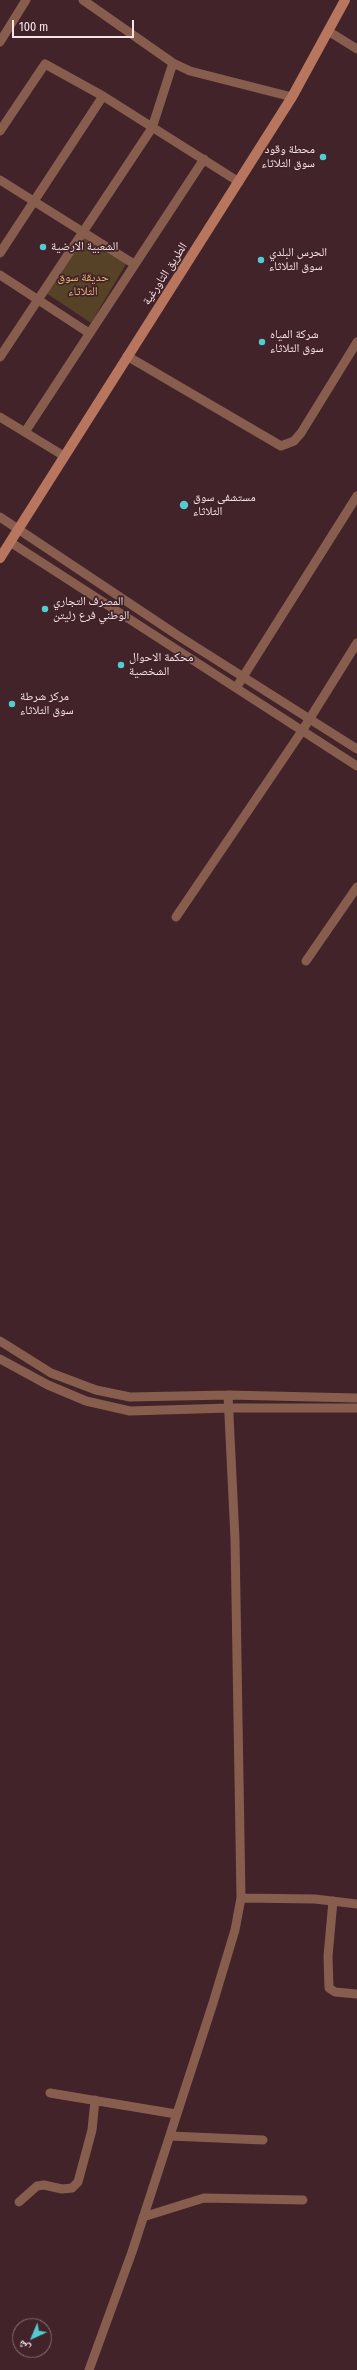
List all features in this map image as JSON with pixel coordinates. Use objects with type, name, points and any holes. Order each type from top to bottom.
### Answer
[{"type":"street","points":[[0,42],[26,0]]},
{"type":"street","points":[[83,0],[173,63],[190,70],[292,97]]},
{"type":"street","name":"الطريق التاورغية","points":[[0,558],[292,97],[345,0]]},
{"type":"street","points":[[328,31],[357,49]]},
{"type":"street","points":[[0,357],[152,128],[173,63]]},
{"type":"street","points":[[0,131],[45,64],[103,96],[239,182]]},
{"type":"street","points":[[0,253],[103,96]]},
{"type":"street","points":[[24,432],[204,159]]},
{"type":"street","points":[[0,180],[134,264]]},
{"type":"street","points":[[0,276],[90,333]]},
{"type":"street","points":[[128,356],[281,446],[294,441],[301,433],[357,342]]},
{"type":"street","points":[[0,417],[64,456]]},
{"type":"street","points":[[236,688],[357,496]]},
{"type":"street","points":[[0,517],[177,635],[244,676],[357,749]]},
{"type":"street","points":[[10,542],[357,766]]},
{"type":"street","points":[[176,917],[302,731],[357,643]]},
{"type":"street","points":[[306,961],[357,887]]},
{"type":"street","points":[[0,1341],[51,1372],[96,1390],[130,1397],[228,1395],[357,1398]]},
{"type":"street","points":[[2,1362],[48,1385],[105,1406],[136,1411],[230,1408],[357,1408]]},
{"type":"street","points":[[89,2370],[170,2136],[233,1937],[241,1898],[235,1539],[230,1408],[228,1395]]},
{"type":"street","points":[[241,1898],[333,1901],[357,1904]]},
{"type":"street","points":[[333,1901],[328,1956],[329,1988],[335,1992],[357,1994]]},
{"type":"street","points":[[50,2093],[176,2114]]},
{"type":"street","points":[[19,2202],[37,2186],[44,2185],[62,2189],[72,2188],[78,2182],[92,2130],[95,2100]]},
{"type":"street","points":[[170,2136],[263,2140]]},
{"type":"street","points":[[143,2217],[204,2198],[303,2200]]},
{"type":"green space","name":"حديقة سوق الثلاثاء","points":[[84,235],[126,264],[91,323],[46,293]]},
{"type":"place","name":"محطة وقود سوق الثلاثاء","points":[[323,157]]},
{"type":"place","name":"الشعبية الارضية","points":[[43,247]]},
{"type":"place","name":"الحرس البلدي سوق الثلاثاء","points":[[261,260]]},
{"type":"place","name":"شركة المياه سوق الثلاثاء","points":[[262,342]]},
{"type":"place","name":"مستشفى سوق الثلاثاء","points":[[184,505]]},
{"type":"place","name":"المصرف التجاري الوطني فرع زليتن","points":[[45,609]]},
{"type":"place","name":"محكمة الاحوال الشخصية","points":[[121,665]]},
{"type":"place","name":"مركز شرطة سوق الثلاثاء","points":[[12,704]]}]
